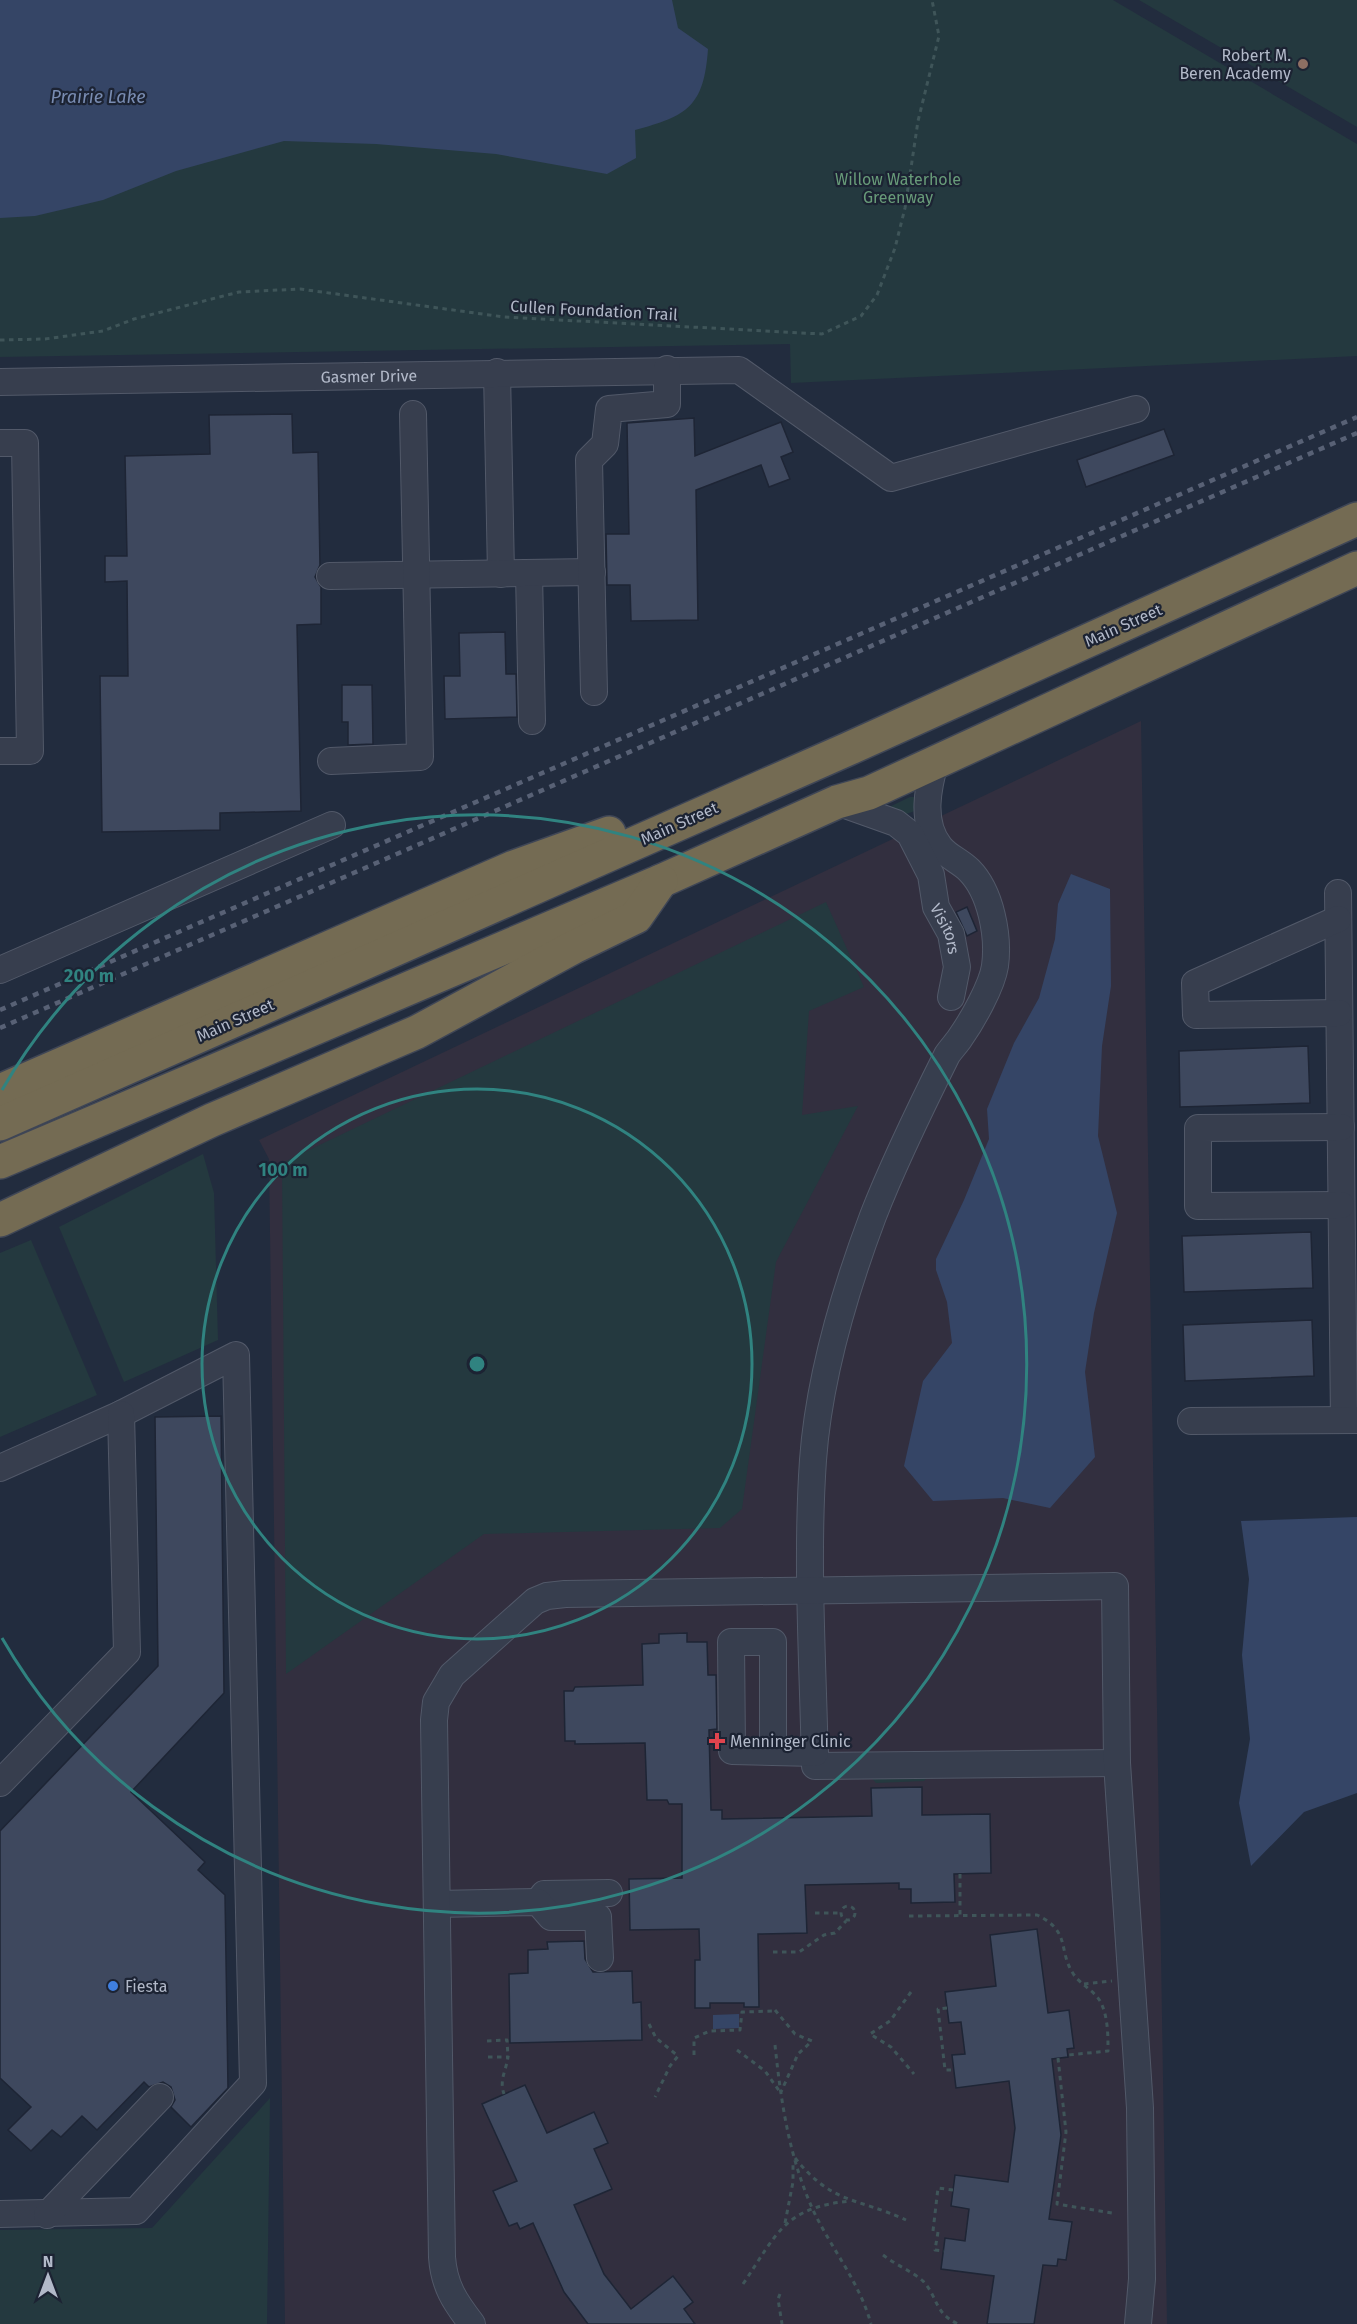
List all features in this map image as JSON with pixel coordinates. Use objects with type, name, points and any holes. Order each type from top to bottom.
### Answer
[{"type":"highway","name":"Main Street","points":[[0,1124],[848,749],[1357,519]]},
{"type":"highway","points":[[0,1162],[661,881],[837,802],[869,793],[936,759],[1357,568]]},
{"type":"highway","points":[[0,1091],[514,867],[848,749]]},
{"type":"highway","points":[[0,1220],[212,1120],[417,1032],[574,947],[636,917],[661,881]]},
{"type":"street","name":"Gasmer Drive","points":[[0,382],[667,369],[739,370],[891,478],[1136,409]]},
{"type":"street","points":[[594,692],[590,460],[605,444],[609,409],[667,404],[667,369]]},
{"type":"street","points":[[497,372],[501,574]]},
{"type":"street","points":[[331,761],[420,757],[413,414]]},
{"type":"street","points":[[0,443],[25,443],[30,751],[0,751]]},
{"type":"street","points":[[330,576],[592,572]]},
{"type":"street","points":[[529,573],[532,721]]},
{"type":"street","points":[[936,759],[929,786],[927,808],[934,856],[919,875],[923,906],[936,941],[951,997],[949,1051]]},
{"type":"street","points":[[837,802],[903,827],[934,856],[963,865],[977,880],[994,920],[995,955],[993,972],[981,999],[961,1038],[949,1051],[875,1212],[841,1309],[820,1408],[813,1459],[812,1590],[815,1766],[1118,1763]]},
{"type":"street","points":[[0,970],[332,825]]},
{"type":"street","points":[[1191,1421],[1351,1420],[1341,1205],[1345,1025],[1338,893]]},
{"type":"street","points":[[1338,919],[1195,983],[1196,1015],[1345,1025]]},
{"type":"street","points":[[1341,1127],[1197,1128],[1198,1206],[1341,1205]]},
{"type":"street","points":[[0,1468],[121,1414],[236,1355],[253,2083],[136,2211],[47,2215],[0,2214]]},
{"type":"street","points":[[0,1783],[126,1652],[121,1414]]},
{"type":"street","points":[[472,2324],[450,2294],[443,2276],[436,1904],[436,1702],[452,1675],[535,1601],[547,1596],[1115,1586],[1118,1763],[1140,2108],[1142,2279],[1138,2324]]},
{"type":"street","points":[[773,1752],[815,1753]]},
{"type":"street","points":[[538,1902],[544,1894],[609,1893]]},
{"type":"street","points":[[436,1904],[538,1902]]},
{"type":"street","points":[[538,1902],[551,1917],[598,1917],[600,1958]]},
{"type":"street","points":[[47,2215],[160,2097]]},
{"type":"path","name":"Cullen Foundation Trail","points":[[0,340],[45,339],[103,331],[135,319],[239,292],[300,289],[504,317],[822,334],[861,316],[877,295],[895,248],[918,121],[939,36],[932,0]]},
{"type":"path","points":[[960,1874],[960,1916]]},
{"type":"path","points":[[773,1952],[799,1952],[824,1935],[835,1934],[846,1921],[855,1916],[853,1908],[844,1907],[840,1913]]},
{"type":"path","points":[[815,1913],[840,1913]]},
{"type":"path","points":[[840,1913],[846,1921]]},
{"type":"path","points":[[909,1916],[1037,1915],[1048,1920],[1065,1943],[1067,1962],[1075,1976],[1102,2004],[1108,2051],[1068,2055]]},
{"type":"path","points":[[1084,1984],[1104,1982]]},
{"type":"path","points":[[911,1992],[890,2021],[870,2034],[891,2047],[914,2074]]},
{"type":"path","points":[[947,2008],[938,2009],[941,2037],[945,2070],[954,2070]]},
{"type":"path","points":[[694,2055],[694,2038],[710,2031],[740,2030],[742,2012],[774,2010],[795,2034],[812,2041],[798,2054],[781,2094]]},
{"type":"path","points":[[649,2024],[656,2038],[678,2056],[670,2066],[655,2097]]},
{"type":"path","points":[[487,2041],[507,2040],[508,2057],[502,2080],[504,2094]]},
{"type":"path","points":[[775,2045],[787,2135],[793,2157],[812,2208],[867,2309],[871,2324]]},
{"type":"path","points":[[737,2050],[765,2071],[781,2094]]},
{"type":"path","points":[[488,2057],[508,2057]]},
{"type":"path","points":[[1058,2058],[1066,2132],[1057,2204],[1112,2213]]},
{"type":"path","points":[[793,2157],[821,2187],[840,2198],[882,2209],[906,2220]]},
{"type":"path","points":[[743,2284],[785,2223],[793,2181],[793,2157]]},
{"type":"path","points":[[933,2231],[938,2188],[953,2190]]},
{"type":"path","points":[[785,2223],[812,2208],[850,2201]]},
{"type":"path","points":[[938,2232],[935,2250],[944,2251]]},
{"type":"path","points":[[883,2255],[900,2269],[915,2274],[925,2284],[936,2306],[948,2319],[958,2324]]},
{"type":"path","points":[[780,2294],[778,2299],[782,2324]]},
{"type":"shaded area","name":"Menninger Clinic","points":[[1141,721],[1167,2324],[285,2324],[269,1159],[259,1140]]},
{"type":"green space","name":"Willow Waterhole Greenway","points":[[0,0],[1113,0],[1357,144],[1357,356],[791,383],[790,344],[0,357]]},
{"type":"green space","name":"Robert M. Beren Academy","points":[[1139,0],[1357,0],[1357,127]]},
{"type":"green space","points":[[910,797],[916,797],[915,811],[906,814],[887,808]]},
{"type":"green space","points":[[826,902],[864,987],[809,1011],[802,1115],[858,1106],[776,1262],[742,1509],[720,1528],[484,1534],[286,1674],[282,1163]]},
{"type":"green space","points":[[203,1154],[214,1193],[218,1340],[124,1382],[59,1227]]},
{"type":"green space","points":[[31,1240],[97,1395],[0,1437],[0,1253]]},
{"type":"green space","points":[[932,1773],[924,1781],[876,1783],[868,1774]]},
{"type":"green space","points":[[270,2098],[267,2324],[0,2324],[0,2230],[152,2228]]},
{"type":"water","name":"Prairie Lake","points":[[0,0],[672,0],[678,28],[708,49],[702,84],[690,106],[668,119],[635,130],[636,158],[607,174],[496,154],[376,144],[284,141],[176,171],[103,200],[35,216],[0,218]]},
{"type":"water","points":[[1071,874],[1110,889],[1111,986],[1102,1046],[1098,1136],[1117,1213],[1094,1313],[1085,1372],[1095,1457],[1050,1508],[1003,1498],[933,1501],[904,1466],[923,1381],[952,1343],[947,1302],[936,1270],[936,1259],[989,1139],[987,1109],[1014,1043],[1039,998],[1055,939],[1058,904]]},
{"type":"water","points":[[1357,1517],[1357,1793],[1304,1812],[1251,1866],[1239,1803],[1250,1739],[1242,1655],[1249,1579],[1241,1521]]},
{"type":"water","points":[[739,2014],[739,2028],[713,2029],[713,2015]]},
{"type":"building","points":[[292,414],[293,453],[318,452],[320,565],[315,577],[321,587],[321,624],[297,625],[301,811],[220,813],[220,830],[102,832],[100,676],[128,676],[127,581],[105,582],[105,556],[127,556],[125,456],[210,454],[209,415]]},
{"type":"building","points":[[694,418],[695,456],[781,422],[793,452],[781,457],[790,479],[769,487],[761,465],[696,490],[698,620],[631,621],[630,585],[607,585],[606,534],[629,534],[627,423]]},
{"type":"building","points":[[1164,429],[1174,455],[1086,487],[1077,460]]},
{"type":"building","points":[[505,632],[506,674],[516,674],[517,717],[445,719],[444,676],[460,676],[459,633]]},
{"type":"building","points":[[342,685],[372,685],[373,744],[348,745],[348,722],[342,722]]},
{"type":"building","points":[[967,907],[977,931],[967,936],[956,912]]},
{"type":"building","points":[[1308,1046],[1310,1103],[1180,1107],[1179,1051]]},
{"type":"building","points":[[1311,1232],[1313,1288],[1184,1292],[1182,1236]]},
{"type":"building","points":[[1312,1320],[1314,1376],[1185,1381],[1183,1325]]},
{"type":"building","name":"Fiesta","points":[[221,1416],[224,1693],[131,1792],[205,1862],[198,1870],[225,1895],[228,2088],[191,2127],[171,2107],[175,2100],[171,2087],[163,2082],[149,2087],[144,2082],[97,2130],[82,2116],[61,2137],[52,2130],[31,2151],[8,2130],[31,2107],[0,2078],[0,1831],[158,1666],[155,1417]]},
{"type":"building","points":[[687,1633],[687,1642],[707,1642],[708,1675],[716,1675],[717,1729],[709,1730],[711,1810],[722,1810],[722,1819],[872,1816],[871,1788],[922,1787],[922,1815],[990,1814],[991,1873],[954,1874],[955,1902],[911,1903],[911,1889],[899,1889],[899,1883],[805,1885],[807,1933],[758,1934],[759,2007],[744,2007],[744,2003],[710,2003],[710,2008],[695,2008],[695,1960],[700,1960],[699,1929],[630,1930],[629,1879],[682,1878],[682,1804],[669,1804],[667,1800],[647,1800],[645,1743],[575,1744],[575,1741],[565,1741],[564,1691],[573,1691],[575,1687],[643,1685],[642,1644],[659,1643],[659,1634]]},
{"type":"building","points":[[1037,1929],[1048,2013],[1069,2010],[1074,2048],[1067,2049],[1068,2057],[1052,2059],[1061,2135],[1049,2219],[1072,2222],[1066,2260],[1058,2259],[1057,2266],[1043,2265],[1034,2324],[987,2324],[994,2276],[941,2269],[945,2238],[965,2241],[969,2209],[951,2206],[955,2175],[1008,2182],[1015,2128],[1009,2081],[956,2088],[952,2055],[965,2054],[961,2022],[949,2023],[945,1992],[996,1986],[990,1935]]},
{"type":"building","points":[[584,1941],[585,1959],[593,1972],[632,1971],[633,2003],[641,2002],[642,2040],[510,2043],[509,1974],[528,1973],[528,1950],[548,1949],[547,1942]]},
{"type":"building","points":[[525,2085],[547,2133],[594,2112],[608,2143],[594,2149],[612,2189],[574,2205],[604,2274],[631,2309],[673,2276],[693,2302],[684,2309],[695,2324],[588,2324],[564,2292],[533,2223],[520,2229],[517,2223],[509,2226],[493,2191],[517,2181],[482,2104]]},
{"type":"railway","points":[[0,1010],[1357,417]]},
{"type":"railway","points":[[0,1028],[1357,433]]},
{"type":"place","name":"Robert M. Beren Academy","points":[[1303,64]]},
{"type":"place","name":"Menninger Clinic","points":[[717,1741]]},
{"type":"place","name":"Fiesta","points":[[113,1986]]}]
